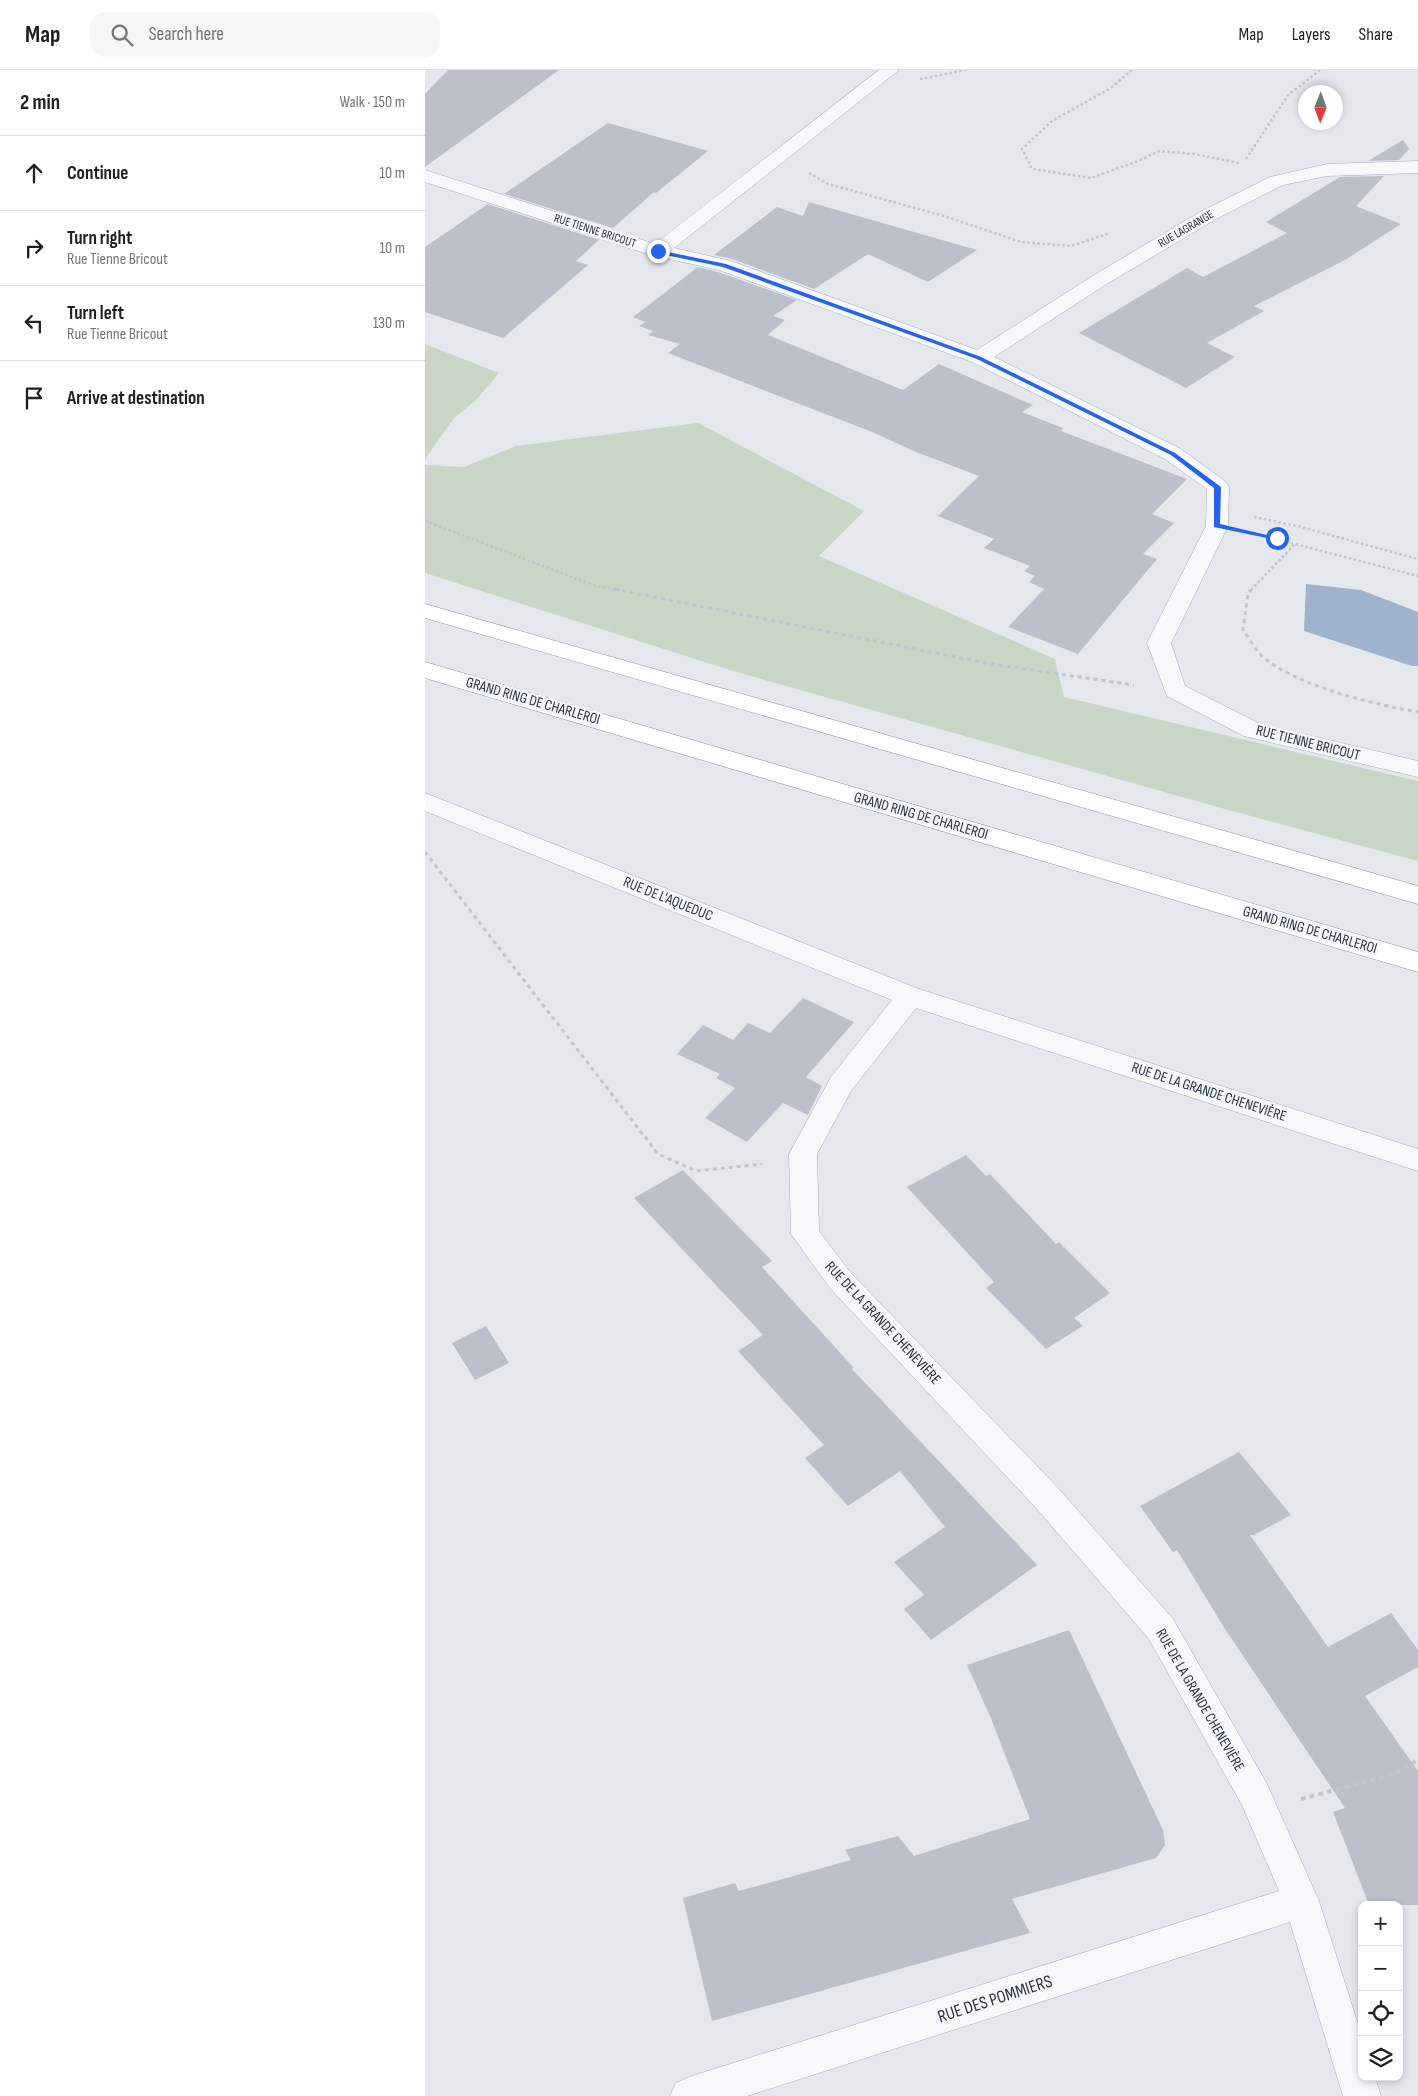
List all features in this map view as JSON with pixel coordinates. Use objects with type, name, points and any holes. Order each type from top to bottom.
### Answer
[{"type":"highway","points":[[425,610],[1418,895]]},
{"type":"highway","name":"GRAND RING DE CHARLEROI","points":[[425,670],[1418,962]]},
{"type":"street","points":[[658,251],[890,70]]},
{"type":"street","name":"RUE LAGRANGE","points":[[979,358],[1106,276],[1209,215],[1277,181],[1327,170],[1418,167]]},
{"type":"street","name":"RUE TIENNE BRICOUT","points":[[425,176],[658,251],[724,265],[979,358],[1173,454],[1218,487],[1217,517]]},
{"type":"street","points":[[1175,691],[1159,643],[1202,555],[1217,517]]},
{"type":"street","name":"RUE TIENNE BRICOUT","points":[[1175,691],[1253,730],[1418,769]]},
{"type":"street","name":"RUE DE L'AQUEDUC","points":[[425,801],[910,996]]},
{"type":"street","name":"RUE DE LA GRANDE CHENEVIÈRE","points":[[1362,2096],[1301,1901],[1262,1810],[1161,1629],[1048,1499],[840,1280],[805,1234],[803,1154],[841,1084],[910,996],[1418,1160]]},
{"type":"street","name":"RUE DES POMMIERS","points":[[689,2096],[1301,1901]]},
{"type":"path","points":[[1132,70],[1111,88],[1052,121],[1022,149],[1032,169],[1091,178],[1138,161],[1159,151],[1194,154],[1243,164]]},
{"type":"path","points":[[1235,168],[1243,164],[1288,95],[1320,70]]},
{"type":"path","points":[[775,160],[806,172],[828,184],[945,216],[1021,242],[1071,246],[1113,232]]},
{"type":"path","points":[[1217,517],[1295,544],[1418,576]]},
{"type":"path","points":[[1217,517],[1297,526],[1418,558]]},
{"type":"path","points":[[425,521],[593,584],[991,664],[1175,691]]},
{"type":"path","points":[[1295,544],[1248,593],[1243,630],[1261,656],[1290,674],[1349,695],[1418,712]]},
{"type":"path","points":[[425,852],[658,1154],[696,1171],[753,1166],[803,1154]]},
{"type":"path","points":[[1262,1810],[1391,1774],[1418,1760]]},
{"type":"green space","points":[[425,344],[499,373],[476,400],[454,418],[425,459]]},
{"type":"green space","points":[[698,423],[864,511],[819,556],[1055,659],[1064,697],[1418,781],[1418,861],[1232,811],[733,671],[425,573],[425,465],[464,467],[516,446]]},
{"type":"water","points":[[1306,584],[1361,590],[1418,612],[1418,666],[1412,666],[1304,631]]},
{"type":"building","points":[[448,70],[559,70],[425,167],[425,94]]},
{"type":"building","points":[[608,123],[708,151],[656,193],[654,192],[613,228],[504,194]]},
{"type":"building","points":[[1403,140],[1409,149],[1399,160],[1368,161]]},
{"type":"building","points":[[1384,176],[1356,206],[1401,224],[1345,260],[1254,306],[1264,311],[1207,343],[1235,357],[1186,388],[1079,333],[1187,268],[1203,277],[1287,233],[1266,222],[1340,177]]},
{"type":"building","points":[[809,202],[977,250],[928,282],[868,254],[814,289],[732,259],[714,255],[777,207],[803,216]]},
{"type":"building","points":[[488,204],[599,240],[576,261],[588,265],[503,338],[425,312],[425,247]]},
{"type":"building","points":[[698,267],[718,272],[797,300],[773,316],[785,320],[768,335],[903,390],[939,364],[1033,405],[1022,412],[1063,428],[1061,431],[1187,479],[1152,514],[1174,523],[1143,554],[1157,559],[1078,654],[1008,627],[1044,589],[1029,582],[1035,576],[1024,571],[1030,566],[984,548],[994,539],[938,516],[979,476],[916,452],[872,432],[668,353],[680,344],[648,335],[653,331],[639,326],[645,322],[633,317]]},
{"type":"building","points":[[803,998],[854,1022],[806,1077],[822,1086],[808,1115],[783,1103],[747,1142],[705,1118],[735,1088],[716,1078],[720,1074],[677,1054],[703,1025],[733,1040],[748,1023],[770,1033]]},
{"type":"building","points":[[966,1155],[986,1176],[990,1174],[1056,1244],[1059,1242],[1110,1293],[1074,1318],[1083,1326],[1046,1349],[986,1288],[994,1282],[907,1187]]},
{"type":"building","points":[[683,1170],[772,1261],[762,1267],[854,1368],[852,1369],[1037,1565],[931,1640],[904,1609],[924,1595],[894,1562],[945,1527],[900,1471],[848,1506],[805,1458],[824,1445],[738,1351],[763,1335],[634,1198]]},
{"type":"building","points":[[486,1326],[509,1363],[475,1380],[452,1343]]},
{"type":"building","points":[[1239,1452],[1291,1515],[1254,1535],[1250,1535],[1328,1647],[1391,1613],[1418,1650],[1418,1667],[1365,1696],[1418,1771],[1418,1905],[1403,1905],[1403,1901],[1367,1901],[1333,1812],[1345,1808],[1225,1629],[1177,1550],[1173,1552],[1140,1506]]},
{"type":"building","points":[[1069,1630],[1163,1830],[1165,1845],[1156,1858],[1012,1899],[1030,1933],[712,2021],[683,1898],[735,1883],[739,1891],[851,1860],[845,1850],[898,1836],[914,1856],[1030,1819],[990,1716],[967,1665]]},
{"type":"route","points":[[658,251],[724,265],[979,358],[1173,454],[1218,487],[1217,526],[1277,538]]}]
